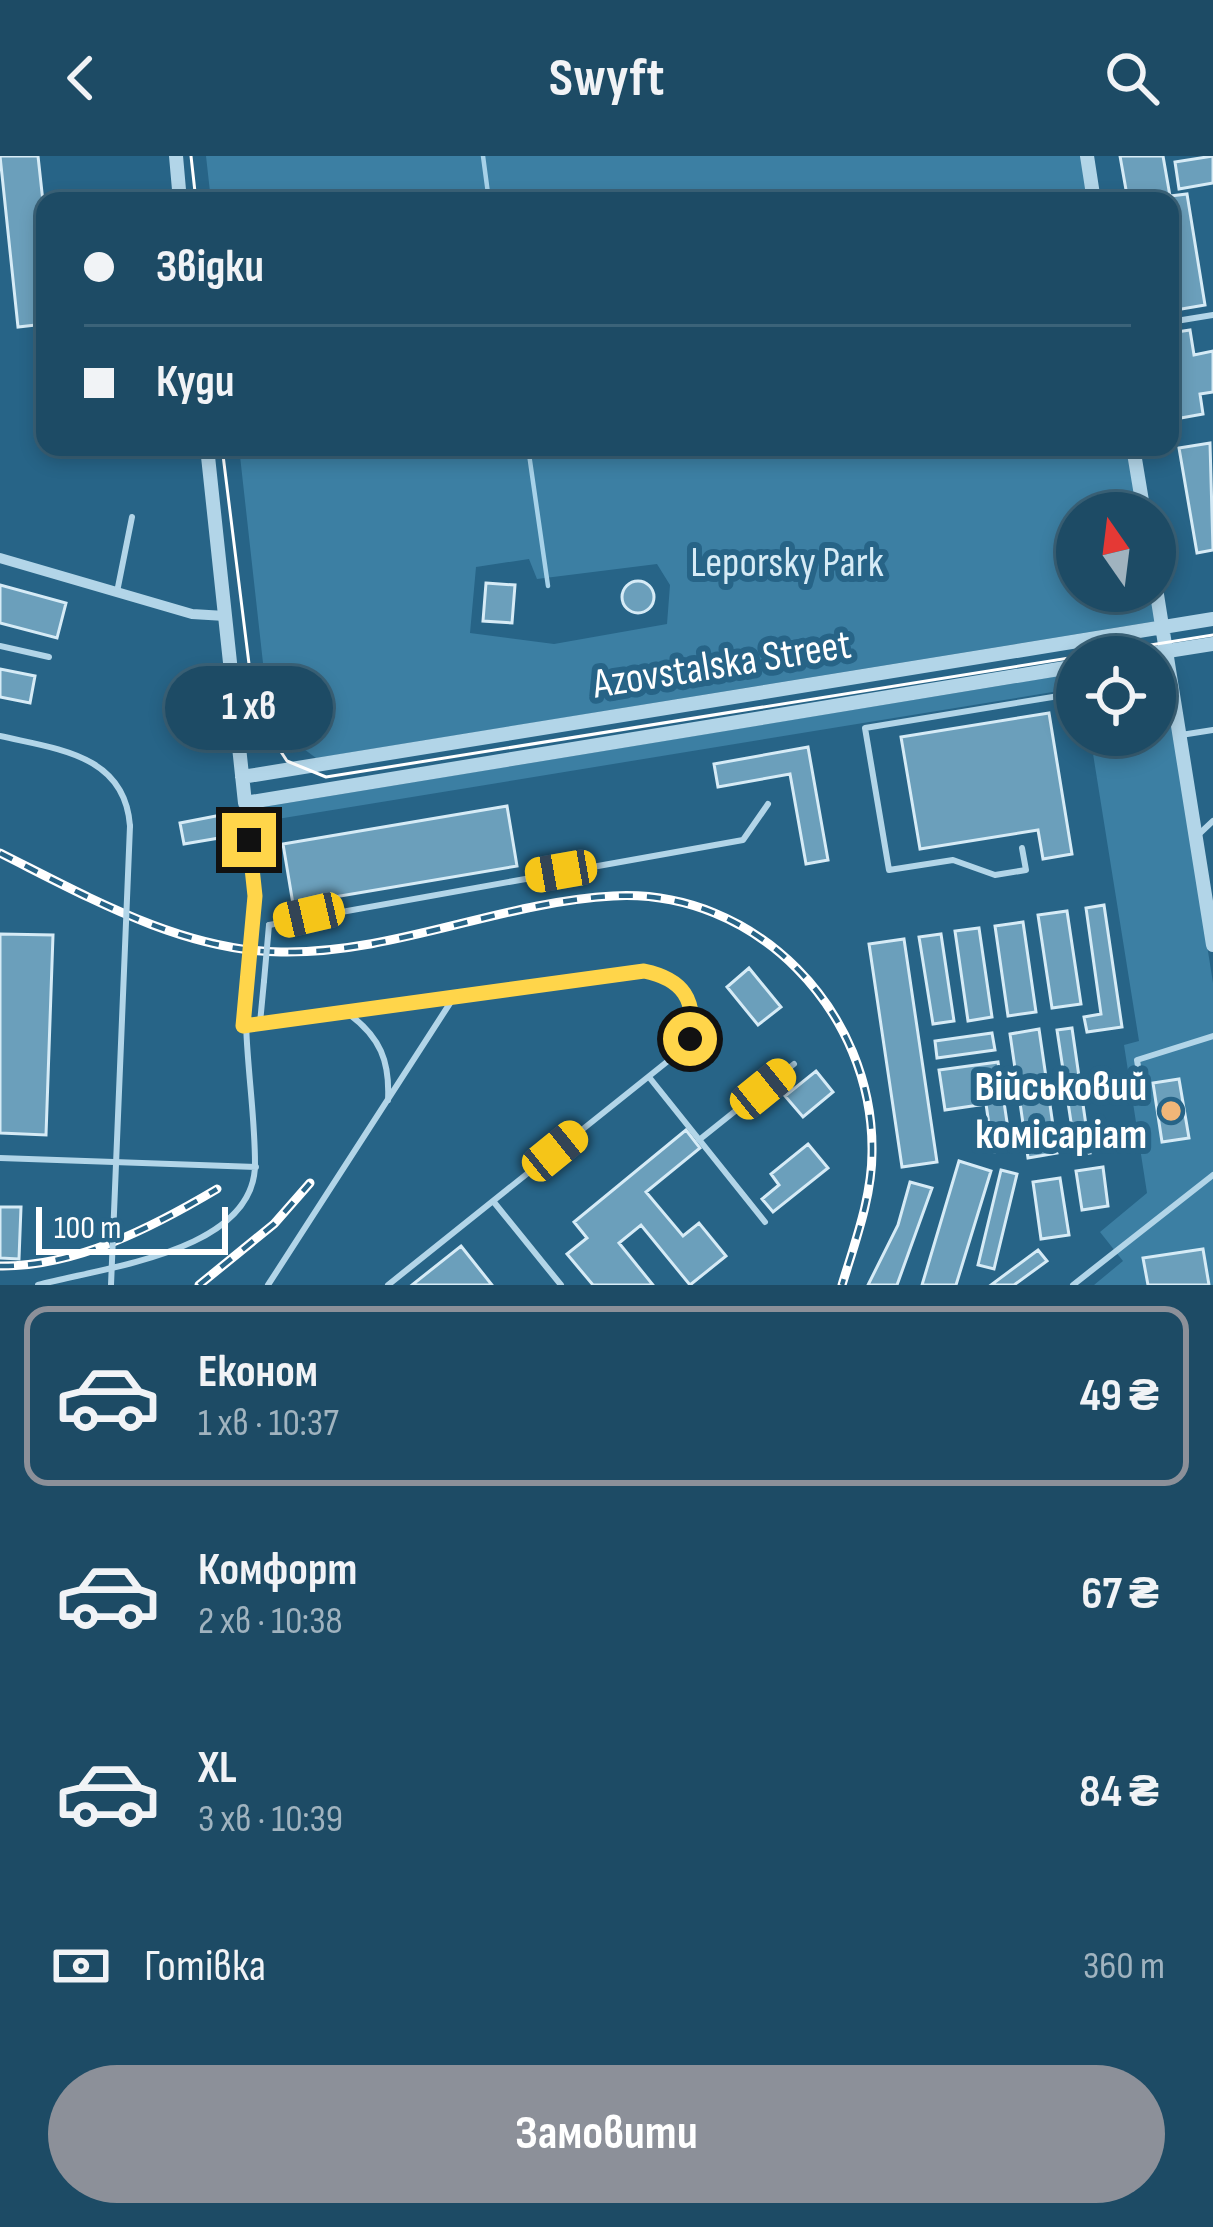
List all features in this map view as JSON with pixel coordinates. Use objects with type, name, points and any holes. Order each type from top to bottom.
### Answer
[{"type":"street","points":[[176,156],[179,192]]},
{"type":"street","points":[[1087,156],[1093,192]]},
{"type":"street","points":[[208,456],[242,777]]},
{"type":"street","points":[[1134,456],[1140,492]]},
{"type":"street","points":[[0,558],[191,614],[224,616]]},
{"type":"street","points":[[1160,612],[1164,636]]},
{"type":"street","name":"Azovstalska Street","points":[[1056,670],[245,807],[242,777],[1213,619]]},
{"type":"street","points":[[1176,650],[1213,644]]},
{"type":"street","points":[[1176,724],[1210,904],[1213,945]]},
{"type":"lane","points":[[1179,321],[1213,315]]},
{"type":"lane","points":[[117,592],[132,517]]},
{"type":"lane","points":[[0,646],[49,657]]},
{"type":"lane","points":[[1022,848],[1026,870],[1011,873],[995,875],[953,860],[889,870],[866,728],[1056,696]]},
{"type":"lane","points":[[1179,735],[1212,730],[1213,741]]},
{"type":"lane","points":[[0,736],[79,754],[100,765],[124,798],[130,826],[111,1285]]},
{"type":"lane","points":[[260,1024],[269,925],[743,840],[769,804]]},
{"type":"lane","points":[[1196,838],[1213,821]]},
{"type":"lane","points":[[38,1285],[224,1228],[252,1190],[256,1167],[243,1026],[254,909],[249,840]]},
{"type":"lane","points":[[243,1026],[644,971],[668,976],[686,992],[694,1015],[690,1039],[388,1285]]},
{"type":"lane","points":[[268,1285],[454,997]]},
{"type":"lane","points":[[346,1012],[382,1048],[389,1074],[388,1100]]},
{"type":"lane","points":[[1143,1097],[1137,1060],[1213,1036]]},
{"type":"lane","points":[[699,1140],[794,1064]]},
{"type":"lane","points":[[649,1077],[765,1222]]},
{"type":"lane","points":[[0,1158],[256,1167]]},
{"type":"lane","points":[[1073,1285],[1213,1175]]},
{"type":"lane","points":[[493,1201],[560,1285]]},
{"type":"green space","points":[[206,156],[1082,156],[1088,192],[210,192]]},
{"type":"green space","name":"Leporsky Park","points":[[240,456],[1130,456],[1136,492],[1056,492],[1056,612],[1156,612],[1157,621],[316,758],[285,735],[267,699]],"holes":[[[529,559],[537,579],[657,564],[670,585],[667,624],[554,644],[470,633],[476,567]]]},
{"type":"green space","points":[[1056,676],[1056,691],[259,822],[257,808]]},
{"type":"green space","points":[[1176,748],[1213,983],[1213,1285],[1094,1285],[1123,1261],[1100,1232],[1147,1193],[1124,1045],[1139,1041],[1093,756],[1176,756]]},
{"type":"building","points":[[0,156],[38,156],[42,192],[36,192],[36,325],[18,327]]},
{"type":"building","points":[[1120,156],[1163,156],[1169,192],[1126,192]]},
{"type":"building","points":[[1213,156],[1213,183],[1179,189],[1175,162]]},
{"type":"building","points":[[1187,194],[1205,305],[1179,309],[1179,195]]},
{"type":"building","points":[[1190,330],[1194,355],[1213,351],[1213,392],[1200,394],[1203,414],[1179,418],[1179,332]]},
{"type":"building","points":[[1210,443],[1213,550],[1197,553],[1179,448]]},
{"type":"building","points":[[638,581],[649,586],[654,597],[649,608],[638,613],[627,608],[622,597],[627,586]]},
{"type":"building","points":[[486,583],[515,585],[512,623],[483,621]]},
{"type":"building","points":[[0,585],[66,603],[57,638],[0,623]]},
{"type":"building","points":[[0,669],[35,676],[30,703],[0,697]]},
{"type":"building","points":[[1049,713],[1072,854],[1043,859],[1038,830],[920,849],[901,737]]},
{"type":"building","points":[[808,747],[828,860],[806,864],[790,774],[718,787],[714,764]]},
{"type":"building","points":[[507,806],[517,866],[293,904],[283,844]]},
{"type":"building","points":[[257,808],[260,839],[237,841],[234,813]]},
{"type":"building","points":[[221,815],[225,837],[184,844],[180,823]]},
{"type":"building","points":[[1104,905],[1122,1027],[1087,1032],[1084,1017],[1101,1014],[1086,908]]},
{"type":"building","points":[[1067,911],[1081,1004],[1052,1008],[1038,915]]},
{"type":"building","points":[[1023,922],[1036,1012],[1008,1016],[995,926]]},
{"type":"building","points":[[979,928],[992,1017],[968,1021],[955,931]]},
{"type":"building","points":[[0,934],[53,935],[46,1135],[0,1133]]},
{"type":"building","points":[[941,934],[954,1021],[933,1024],[919,937]]},
{"type":"building","points":[[904,939],[937,1162],[902,1167],[869,944]]},
{"type":"building","points":[[749,968],[781,1007],[758,1025],[727,987]]},
{"type":"building","points":[[1072,1028],[1090,1153],[1076,1155],[1057,1030]]},
{"type":"building","points":[[1039,1029],[1057,1153],[1028,1158],[1010,1034]]},
{"type":"building","points":[[992,1033],[995,1050],[937,1058],[935,1041]]},
{"type":"building","points":[[998,1062],[1011,1149],[993,1152],[986,1104],[945,1110],[939,1070]]},
{"type":"building","points":[[816,1071],[833,1092],[803,1117],[785,1096]]},
{"type":"building","points":[[1179,1079],[1189,1138],[1162,1142],[1153,1083]]},
{"type":"building","points":[[686,1130],[700,1148],[646,1192],[683,1236],[699,1223],[726,1256],[690,1285],[641,1225],[619,1243],[653,1285],[593,1285],[567,1254],[587,1238],[574,1222]]},
{"type":"building","points":[[808,1144],[828,1168],[773,1212],[762,1199],[779,1185],[771,1174]]},
{"type":"building","points":[[959,1161],[991,1171],[956,1285],[922,1285]]},
{"type":"building","points":[[1103,1167],[1108,1206],[1082,1210],[1076,1171]]},
{"type":"building","points":[[1001,1170],[1017,1174],[994,1269],[978,1265]]},
{"type":"building","points":[[1060,1178],[1069,1235],[1041,1239],[1033,1182]]},
{"type":"building","points":[[910,1182],[932,1188],[897,1285],[868,1285],[898,1225]]},
{"type":"building","points":[[0,1207],[21,1207],[19,1259],[0,1258]]},
{"type":"building","points":[[461,1246],[492,1285],[412,1285]]},
{"type":"building","points":[[1203,1249],[1209,1285],[1148,1285],[1143,1258]]},
{"type":"building","points":[[1038,1250],[1047,1261],[1014,1285],[991,1285]]},
{"type":"waterway","points":[[483,156],[488,192]]},
{"type":"waterway","points":[[529,456],[548,586]]},
{"type":"tram line","points":[[191,156],[195,192]]},
{"type":"tram line","points":[[223,456],[255,712],[287,761],[326,777],[1213,635]]},
{"type":"railway","points":[[0,853],[171,932],[244,949],[281,952],[365,945],[530,908],[613,896],[665,899],[714,913],[758,937],[797,968],[829,1007],[852,1052],[867,1100],[872,1152],[862,1219],[842,1285]]},
{"type":"railway","points":[[199,1285],[274,1224],[310,1183]]},
{"type":"railway","points":[[0,1266],[29,1265],[85,1252],[140,1230],[217,1189]]},
{"type":"place","name":"Військовий комісаріат","points":[[1171,1111]]},
{"type":"route","points":[[249,840],[255,896],[243,1026],[644,971],[668,976],[686,992],[694,1015],[690,1039]]}]
